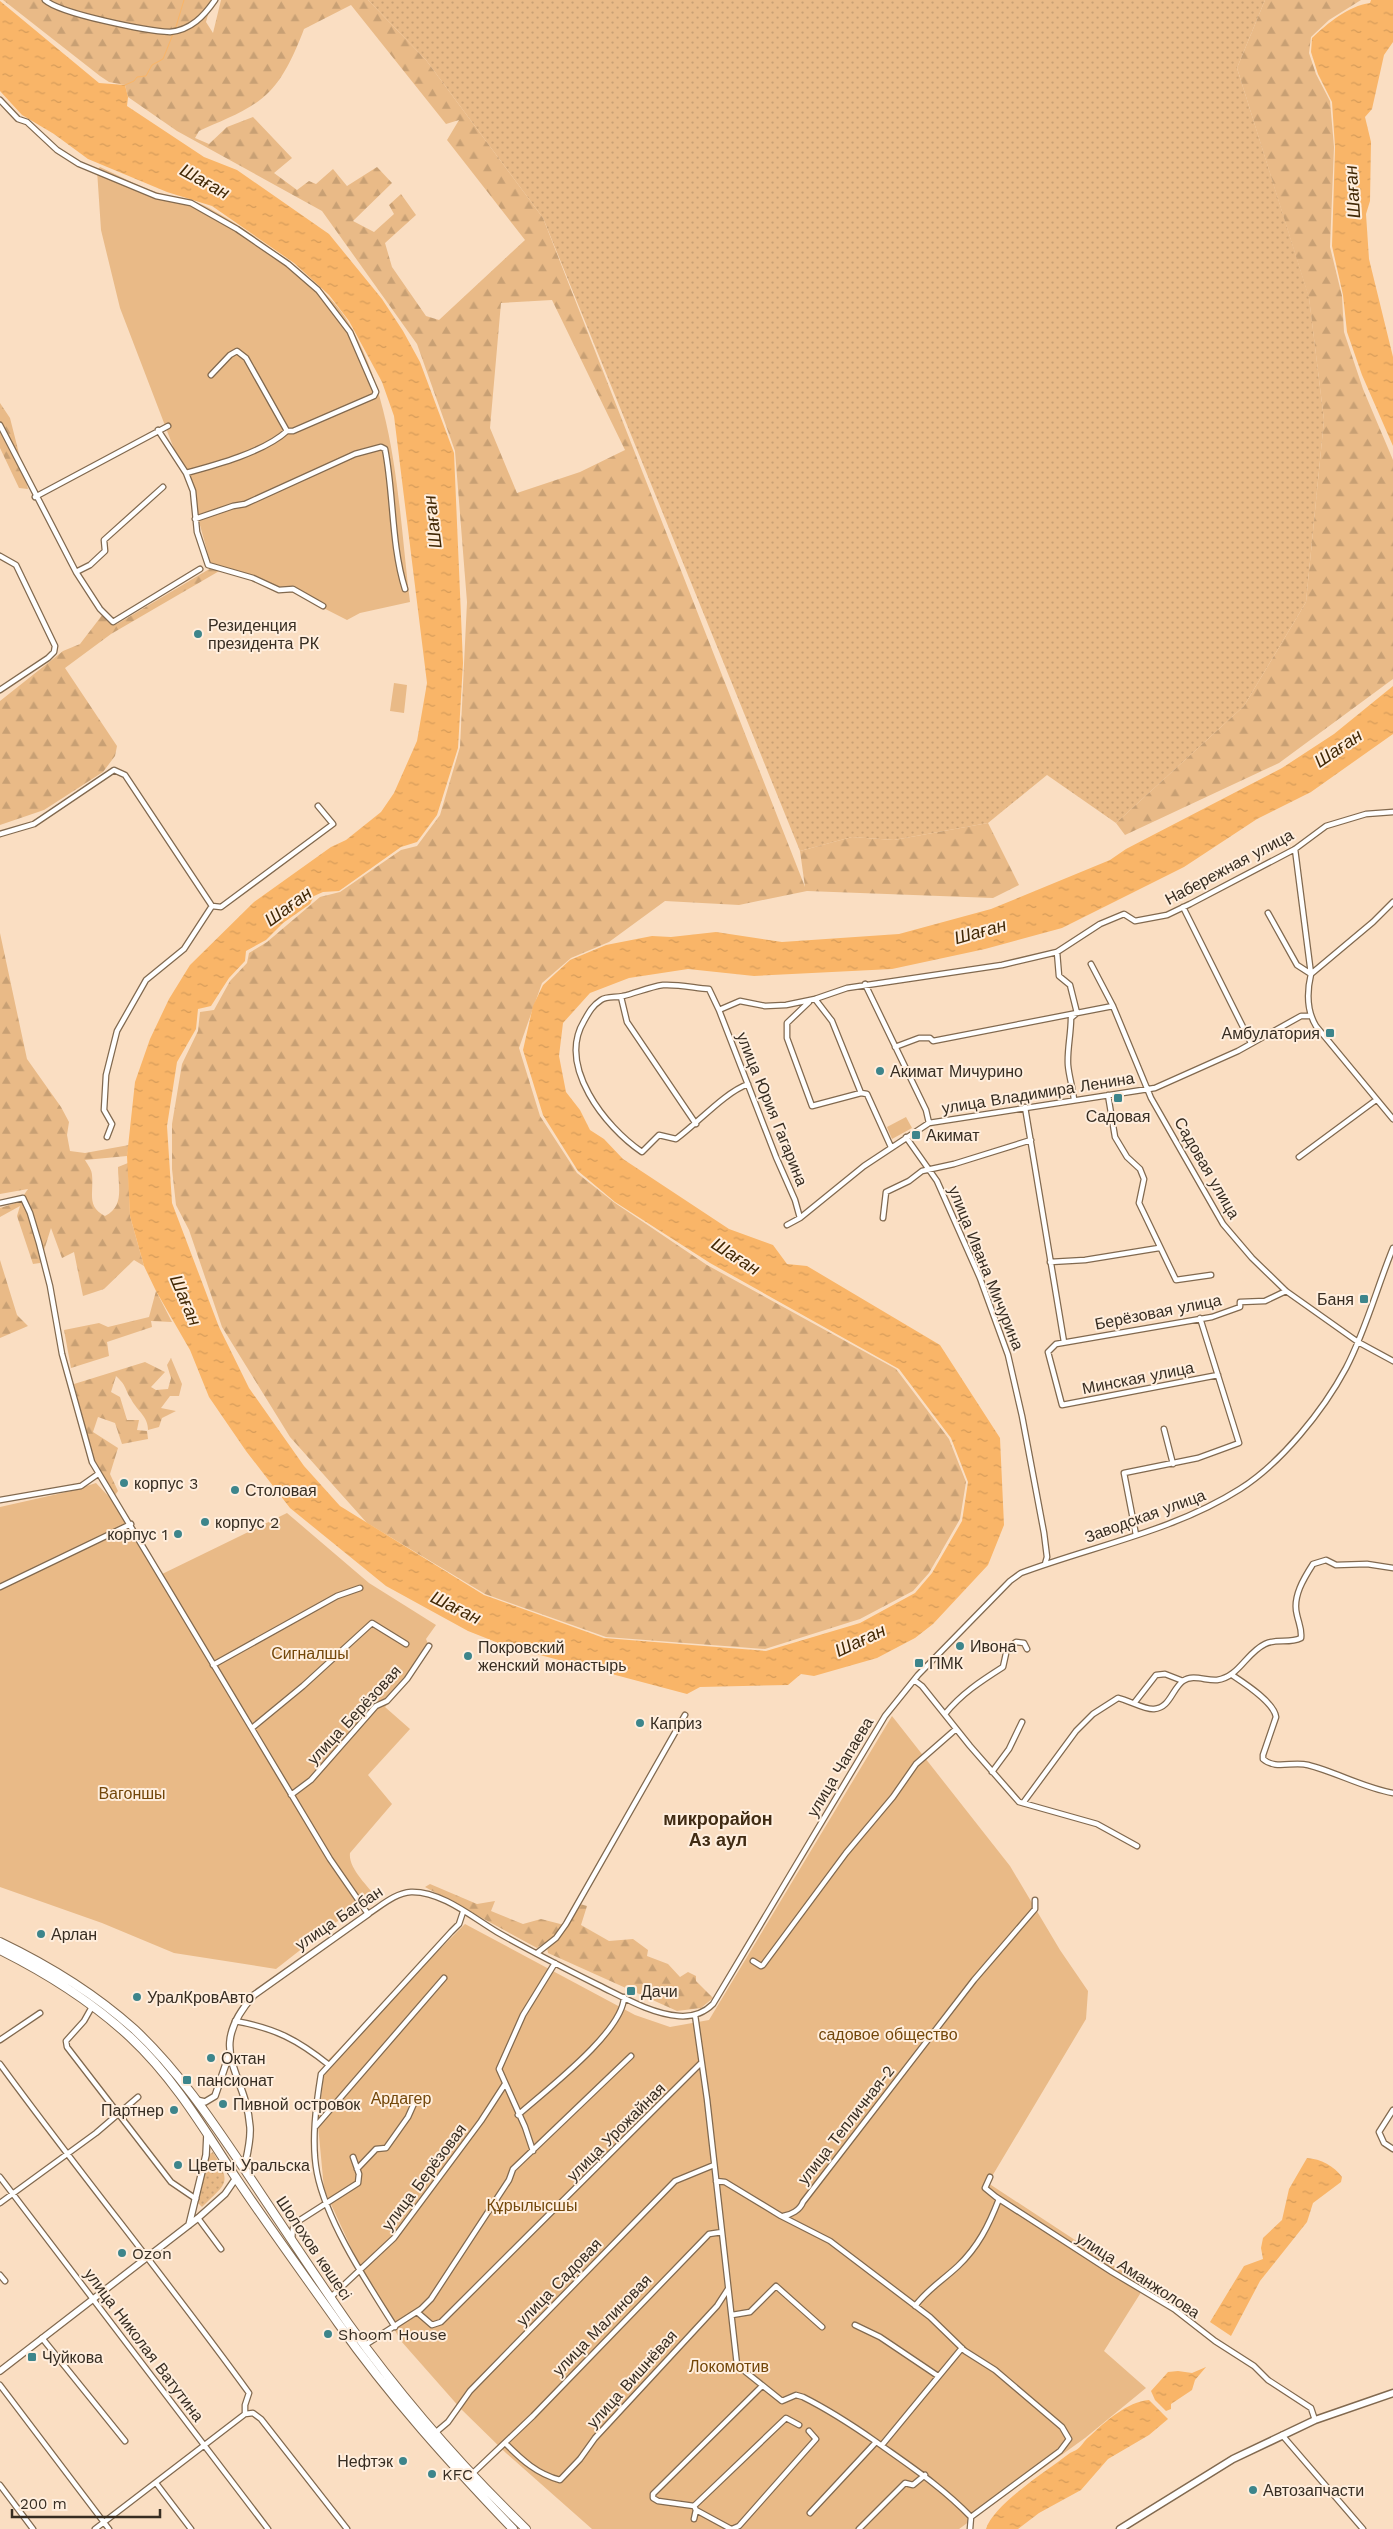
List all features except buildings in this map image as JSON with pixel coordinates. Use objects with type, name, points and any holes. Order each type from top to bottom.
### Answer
[{"type":"highway","name":"Шолохов көшесі","points":[[0,1942],[63,1976],[105,2006],[151,2046],[196,2100],[364,2345],[435,2433],[526,2529]]},
{"type":"highway","points":[[0,1950],[33,1966],[93,2005],[131,2038],[178,2090],[207,2131]]},
{"type":"highway","name":"Шолохов көшесі","points":[[207,2131],[236,2178],[372,2369],[440,2451],[513,2529]]},
{"type":"highway","points":[[236,2178],[244,2168]]},
{"type":"main road","points":[[1120,2529],[1216,2469],[1282,2435],[1315,2420],[1393,2393]]},
{"type":"street","points":[[45,0],[52,6],[78,13],[178,32],[184,31],[199,19],[215,0]]},
{"type":"street","points":[[0,100],[18,119],[27,122],[57,150],[79,164],[156,196],[192,203],[238,229],[288,264],[318,290],[350,332],[376,392],[374,396],[293,431],[286,431],[277,440],[238,458],[186,473]]},
{"type":"street","points":[[211,375],[230,355],[237,351],[250,365],[286,431]]},
{"type":"street","points":[[0,425],[35,497],[76,572],[100,609],[113,622],[200,569]]},
{"type":"street","points":[[35,497],[168,426]]},
{"type":"street","points":[[158,430],[186,473],[193,491],[197,532],[208,565],[253,578],[280,590],[293,589],[323,606]]},
{"type":"street","points":[[195,519],[233,506],[245,504],[356,454],[381,447],[385,449],[389,471],[392,515],[401,575],[405,589]]},
{"type":"street","points":[[76,572],[90,565],[105,551],[104,540],[162,487]]},
{"type":"street","points":[[0,556],[16,565],[55,646],[54,652],[48,658],[0,690]]},
{"type":"street","points":[[0,834],[34,824],[114,770],[120,771],[125,775],[212,906],[220,908],[332,824],[318,806]]},
{"type":"street","name":"Набережная улица","points":[[718,1010],[740,1001],[765,1006],[810,1000],[865,984],[904,981],[1002,965],[1056,952],[1100,924],[1124,914],[1135,921],[1167,915],[1295,849],[1326,826],[1366,814],[1393,812]]},
{"type":"street","points":[[1295,849],[1311,974],[1308,984],[1310,1016],[1393,1119]]},
{"type":"street","points":[[1311,974],[1373,922],[1393,902]]},
{"type":"street","points":[[106,1137],[112,1124],[104,1110],[106,1075],[117,1032],[146,980],[184,949],[212,906]]},
{"type":"street","points":[[1183,907],[1251,1043]]},
{"type":"street","points":[[1268,913],[1297,964],[1311,974]]},
{"type":"street","points":[[1056,952],[1059,976],[1070,985],[1077,1013]]},
{"type":"street","name":"Садовая улица","points":[[1091,964],[1113,1006],[1147,1090],[1223,1224],[1252,1258],[1286,1291],[1358,1342],[1393,1360]]},
{"type":"street","points":[[865,984],[926,1110],[929,1123]]},
{"type":"street","points":[[718,1010],[709,989],[665,985],[621,997],[602,999],[588,1011],[576,1041],[578,1070],[591,1097],[613,1128],[626,1141],[642,1152],[659,1135],[676,1139],[696,1124],[736,1088],[748,1084]]},
{"type":"street","points":[[621,997],[627,1022],[696,1124]]},
{"type":"street","points":[[815,999],[832,1022],[861,1093]]},
{"type":"street","points":[[810,1000],[787,1023],[787,1038],[812,1106],[861,1093],[867,1094],[891,1147]]},
{"type":"street","points":[[895,1047],[919,1038],[925,1040],[930,1038],[933,1041],[1113,1006]]},
{"type":"street","name":"улица Юрия Гагарина","points":[[718,1010],[776,1157],[796,1200],[800,1218]]},
{"type":"street","points":[[1074,1100],[1068,1052],[1071,1039],[1071,1018],[1077,1013]]},
{"type":"street","name":"улица Владимира Ленина","points":[[787,1225],[800,1218],[891,1147],[929,1123],[1147,1090],[1251,1043],[1301,1016],[1310,1016]]},
{"type":"street","points":[[1108,1095],[1115,1137],[1127,1157],[1140,1169],[1144,1179],[1139,1203],[1176,1280],[1211,1275]]},
{"type":"street","points":[[1299,1157],[1376,1100]]},
{"type":"street","points":[[1025,1107],[1064,1342]]},
{"type":"street","name":"улица Ивана Мичурина","points":[[906,1137],[937,1181],[977,1272],[1008,1355],[1022,1416],[1044,1532],[1047,1557],[1045,1564]]},
{"type":"street","points":[[883,1218],[886,1192],[909,1181],[922,1172],[1030,1140]]},
{"type":"street","points":[[0,1203],[23,1198],[30,1213],[50,1286],[62,1354],[92,1462],[98,1474],[131,1524],[213,1665],[330,1859],[368,1914]]},
{"type":"street","points":[[1050,1262],[1085,1260],[1159,1248]]},
{"type":"street","name":"Заводская улица","points":[[1045,1564],[1136,1535],[1216,1503],[1240,1490],[1264,1470],[1325,1402],[1347,1366],[1358,1342],[1393,1248]]},
{"type":"street","name":"Берёзовая улица","points":[[1062,1405],[1048,1352],[1056,1344],[1200,1318],[1212,1318],[1240,1307],[1240,1302],[1266,1301],[1286,1291]]},
{"type":"street","points":[[1136,1535],[1124,1473],[1173,1464],[1226,1449],[1239,1443],[1200,1318]]},
{"type":"street","name":"Минская улица","points":[[1062,1405],[1218,1375]]},
{"type":"street","points":[[1164,1429],[1173,1464]]},
{"type":"street","points":[[0,1500],[81,1486],[98,1474]]},
{"type":"street","points":[[0,1587],[131,1524]]},
{"type":"street","points":[[1023,1803],[1076,1731],[1093,1714],[1118,1698],[1135,1702],[1147,1709],[1156,1710],[1166,1704],[1182,1681],[1192,1678],[1217,1680],[1232,1675],[1251,1654],[1265,1644],[1279,1640],[1293,1642],[1301,1638],[1302,1629],[1297,1614],[1296,1601],[1304,1577],[1313,1564],[1326,1560],[1336,1564],[1367,1564],[1393,1568]]},
{"type":"street","name":"улица Чапаева","points":[[695,2015],[707,2010],[713,2004],[886,1716],[914,1680],[1010,1581],[1021,1573],[1045,1564]]},
{"type":"street","points":[[213,1665],[337,1596],[360,1588]]},
{"type":"street","points":[[252,1728],[303,1686],[372,1623],[406,1644]]},
{"type":"street","points":[[945,1714],[968,1691],[1003,1667],[1007,1649],[1016,1642],[1024,1643],[1027,1649]]},
{"type":"street","name":"улица Берёзовая","points":[[291,1795],[311,1780],[376,1706],[387,1701],[407,1679],[429,1646]]},
{"type":"street","points":[[1135,1702],[1156,1675],[1165,1674],[1182,1681]]},
{"type":"street","points":[[1232,1675],[1270,1704],[1276,1712],[1263,1755],[1263,1759],[1266,1762],[1281,1765],[1306,1764],[1393,1793]]},
{"type":"street","points":[[914,1680],[922,1686],[992,1772],[1023,1803],[1097,1824],[1137,1846]]},
{"type":"street","points":[[537,1954],[556,1938],[566,1924],[685,1715]]},
{"type":"street","points":[[992,1772],[1009,1749],[1022,1722]]},
{"type":"street","points":[[754,1961],[761,1966],[764,1965],[846,1853],[893,1796],[916,1764],[956,1729]]},
{"type":"street","name":"улица Багбан","points":[[244,2168],[250,2127],[230,2052],[231,2034],[239,2012],[254,1995],[368,1914],[390,1900],[409,1892],[429,1895],[537,1954],[624,1997],[662,2013],[679,2016],[695,2015]]},
{"type":"street","name":"улица Тепличная-2","points":[[781,2216],[789,2215],[801,2207],[974,1980],[1035,1910],[1035,1900]]},
{"type":"street","points":[[394,2327],[359,2270],[328,2203],[317,2174],[315,2150],[321,2074],[455,1928],[463,1912]]},
{"type":"street","points":[[533,2152],[525,2126],[518,2115],[499,2069],[500,2061],[523,2015],[555,1963]]},
{"type":"street","points":[[316,2126],[444,1978]]},
{"type":"street","points":[[518,2115],[600,2041],[616,2022],[624,1997]]},
{"type":"street","points":[[93,2005],[84,2021],[66,2041],[67,2047],[121,2113],[171,2182],[196,2199]]},
{"type":"street","points":[[0,2040],[40,2013]]},
{"type":"street","points":[[695,2015],[738,2365],[782,2401],[796,2395],[804,2397],[837,2415],[925,2475],[948,2493],[971,2517],[970,2529]]},
{"type":"street","points":[[235,2021],[255,2024],[295,2039],[329,2065]]},
{"type":"street","points":[[196,2100],[205,2102],[215,2096],[230,2052]]},
{"type":"street","points":[[364,2345],[417,2312],[430,2299],[509,2180],[513,2169],[533,2152],[631,2056]]},
{"type":"street","name":"улица Урожайная","points":[[417,2312],[432,2326],[441,2322],[701,2063]]},
{"type":"street","points":[[0,2064],[65,2154],[199,2324],[249,2393],[245,2405],[245,2414]]},
{"type":"street","name":"улица Берёзовая","points":[[330,2296],[345,2286],[359,2270],[394,2238],[481,2121],[505,2084]]},
{"type":"street","points":[[0,2203],[121,2113],[138,2097]]},
{"type":"street","points":[[357,2169],[376,2149],[386,2148],[408,2118],[416,2099]]},
{"type":"street","points":[[1393,2110],[1388,2121],[1382,2124],[1379,2132],[1384,2143],[1393,2149]]},
{"type":"street","points":[[189,2225],[206,2155],[207,2131]]},
{"type":"street","points":[[292,2240],[293,2228],[297,2222],[358,2183],[360,2174],[353,2157]]},
{"type":"street","name":"улица Садовая","points":[[435,2433],[448,2422],[470,2391],[675,2181],[714,2165]]},
{"type":"street","name":"улица Николая Ватутина","points":[[0,2176],[268,2529]]},
{"type":"street","name":"улица Аманжолова","points":[[990,2177],[986,2188],[999,2199],[1112,2272],[1174,2309],[1215,2341],[1254,2366],[1268,2380],[1311,2408],[1315,2420]]},
{"type":"street","points":[[0,2370],[198,2218],[225,2194],[236,2178]]},
{"type":"street","points":[[716,2181],[725,2182],[781,2216],[830,2241],[930,2317],[962,2348],[995,2370],[1062,2427],[1069,2439],[1060,2451],[971,2517]]},
{"type":"street","points":[[915,2306],[929,2288],[958,2266],[974,2249],[987,2227],[999,2199]]},
{"type":"street","points":[[198,2218],[221,2249]]},
{"type":"street","name":"улица Малиновая","points":[[472,2474],[506,2444],[709,2234],[722,2232]]},
{"type":"street","points":[[0,2276],[5,2282]]},
{"type":"street","points":[[732,2315],[750,2312],[776,2286],[822,2327]]},
{"type":"street","name":"улица Вишнёвая","points":[[506,2444],[522,2461],[552,2478],[560,2480],[580,2459],[595,2438],[717,2306],[728,2289]]},
{"type":"street","points":[[856,2325],[880,2337],[938,2376]]},
{"type":"street","points":[[42,2338],[125,2441]]},
{"type":"street","points":[[882,2445],[962,2348]]},
{"type":"street","points":[[0,2385],[109,2529]]},
{"type":"street","points":[[762,2386],[653,2494],[653,2498],[658,2501],[695,2508],[731,2529],[739,2526],[816,2439],[809,2431]]},
{"type":"street","points":[[95,2529],[245,2414],[253,2413],[261,2419],[347,2529]]},
{"type":"street","points":[[694,2519],[695,2508],[786,2418],[799,2425]]},
{"type":"street","points":[[1282,2435],[1363,2529]]},
{"type":"street","points":[[810,2512],[876,2442]]},
{"type":"street","points":[[859,2529],[905,2482],[913,2485],[925,2475]]},
{"type":"street","points":[[156,2483],[192,2529]]},
{"type":"street","points":[[0,2485],[33,2529]]},
{"type":"green space","points":[[3,0],[212,0],[206,22],[213,33],[221,0],[368,0],[426,60],[543,218],[805,887],[800,851],[852,837],[894,840],[988,823],[1019,885],[993,898],[807,891],[739,905],[665,901],[609,942],[571,958],[542,983],[519,1048],[540,1116],[577,1173],[615,1203],[707,1265],[896,1369],[949,1439],[966,1482],[960,1519],[929,1573],[913,1591],[860,1619],[765,1649],[606,1637],[485,1594],[367,1523],[290,1437],[222,1327],[189,1230],[176,1205],[172,1169],[172,1124],[182,1064],[198,1031],[200,1012],[214,1010],[230,981],[247,963],[249,953],[267,942],[320,897],[340,892],[401,850],[417,846],[440,815],[460,747],[467,602],[455,451],[417,344],[322,211],[177,131],[128,97],[125,85],[109,82]],"holes":[[[351,5],[446,124],[459,120],[447,140],[525,240],[439,320],[426,316],[392,267],[385,243],[416,215],[401,194],[389,205],[394,214],[374,232],[353,221],[392,183],[377,167],[347,186],[333,169],[316,184],[309,181],[297,190],[274,173],[292,158],[253,117],[227,127],[209,144],[195,138],[199,131],[237,114],[263,98],[286,70],[304,29]],[[552,300],[625,450],[580,472],[517,493],[490,428],[501,303]]]},
{"type":"green space","points":[[368,0],[1265,0],[1237,68],[1309,297],[1324,420],[1306,602],[1244,706],[1116,823],[1047,775],[988,823],[894,840],[852,837],[800,851],[543,218],[426,60]]},
{"type":"green space","points":[[1265,0],[1361,0],[1329,20],[1311,37],[1309,53],[1316,74],[1330,101],[1334,147],[1330,247],[1342,296],[1344,332],[1363,389],[1393,460],[1393,679],[1279,763],[1125,835],[1116,823],[1244,706],[1306,602],[1324,420],[1309,298],[1237,68]]},
{"type":"green space","points":[[100,167],[149,190],[198,203],[220,214],[259,239],[300,271],[334,302],[345,317],[362,349],[375,383],[385,419],[398,492],[410,602],[360,613],[347,620],[294,593],[280,592],[244,577],[212,569],[192,496],[120,308],[101,230],[97,170]]},
{"type":"green space","points":[[0,403],[10,418],[28,489],[19,488],[0,448]]},
{"type":"green space","points":[[211,568],[227,570],[221,570],[111,634],[65,668],[117,746],[115,756],[103,772],[44,810],[0,825],[0,701],[63,651],[80,644],[103,614],[117,624]]},
{"type":"green space","points":[[394,683],[407,685],[404,713],[390,711]]},
{"type":"green space","points":[[0,933],[27,1059],[61,1107],[69,1122],[67,1135],[70,1151],[85,1153],[129,1145],[127,1156],[85,1160],[92,1173],[93,1204],[105,1216],[111,1212],[118,1201],[118,1167],[128,1163],[130,1216],[144,1266],[134,1260],[104,1289],[83,1296],[74,1252],[62,1258],[51,1228],[40,1263],[33,1264],[17,1216],[20,1206],[0,1217],[0,1208],[19,1202],[28,1189],[0,1194]]},
{"type":"green space","points":[[906,1117],[912,1128],[892,1139],[887,1127]]},
{"type":"green space","points":[[0,1260],[17,1315],[28,1326],[0,1338]]},
{"type":"green space","points":[[156,1291],[172,1322],[151,1321],[152,1327],[107,1342],[109,1356],[71,1368],[64,1330],[99,1323],[108,1327],[149,1317]]},
{"type":"green space","points":[[171,1358],[182,1384],[179,1396],[170,1396],[161,1408],[176,1411],[162,1418],[159,1427],[148,1430],[144,1417],[133,1403],[120,1379],[116,1376],[111,1392],[120,1397],[127,1420],[139,1420],[137,1430],[147,1431],[148,1439],[122,1444],[115,1423],[98,1417],[93,1432],[118,1448],[110,1474],[118,1491],[115,1495],[94,1461],[74,1384],[145,1362],[165,1372],[151,1387],[156,1390],[168,1389],[171,1378],[167,1365]]},
{"type":"green space","name":"Вагоншы","points":[[96,1483],[113,1501],[158,1576],[287,1513],[369,1583],[436,1625],[426,1639],[430,1649],[409,1680],[385,1707],[410,1729],[368,1775],[392,1804],[350,1853],[350,1859],[355,1871],[377,1898],[358,1914],[336,1922],[276,1969],[174,1953],[102,1923],[0,1887],[0,1507],[71,1491]]},
{"type":"green space","points":[[892,1716],[1010,1866],[1060,1950],[1088,1991],[1086,2019],[988,2183],[1145,2286],[1104,2351],[1146,2388],[1085,2438],[959,2529],[592,2529],[506,2453],[461,2409],[401,2341],[365,2278],[324,2189],[318,2125],[325,2063],[465,1924],[635,2015],[670,2027],[709,2020]]},
{"type":"green space","points":[[430,1884],[477,1904],[495,1901],[491,1911],[523,1924],[541,1919],[568,1926],[580,1904],[587,1906],[581,1925],[609,1941],[633,1939],[648,1950],[647,1956],[668,1964],[680,1977],[688,1972],[696,1976],[696,1981],[713,1998],[701,2008],[677,2011],[548,1953],[546,1942],[537,1948],[425,1887]]},
{"type":"green space","points":[[213,2152],[223,2171],[224,2182],[202,2207],[198,2203],[208,2155]]},
{"type":"water","name":"Шаған","points":[[1371,0],[1393,0],[1393,42],[1384,55],[1372,109],[1365,117],[1371,142],[1370,201],[1366,214],[1369,259],[1393,357],[1393,446],[1362,375],[1347,332],[1343,295],[1332,246],[1335,147],[1332,102],[1318,74],[1311,52],[1312,38],[1346,11],[1370,3]]},
{"type":"water","name":"Шаған","points":[[0,1],[99,83],[125,85],[128,97],[127,106],[204,157],[237,170],[329,234],[382,299],[403,331],[420,362],[454,453],[463,663],[458,748],[437,815],[417,842],[401,847],[339,891],[323,892],[314,896],[310,904],[283,923],[266,940],[246,951],[245,961],[229,978],[211,1006],[198,1009],[196,1029],[177,1062],[167,1126],[172,1203],[219,1327],[249,1388],[304,1466],[340,1506],[484,1595],[604,1638],[766,1651],[860,1623],[915,1593],[932,1573],[962,1521],[968,1482],[951,1438],[899,1369],[710,1263],[615,1202],[578,1171],[543,1115],[523,1050],[533,1006],[543,985],[570,960],[606,945],[652,936],[671,937],[716,932],[782,942],[899,934],[991,909],[1110,860],[1126,849],[1282,768],[1334,734],[1393,686],[1393,734],[1311,792],[1257,819],[1184,867],[1062,928],[985,949],[892,969],[754,976],[688,969],[629,978],[590,993],[563,1023],[559,1056],[566,1092],[580,1110],[590,1130],[604,1139],[623,1159],[729,1229],[773,1245],[787,1264],[807,1266],[940,1345],[1000,1438],[1004,1525],[988,1565],[933,1624],[915,1638],[877,1658],[814,1676],[801,1674],[788,1685],[700,1687],[687,1694],[506,1646],[468,1631],[386,1586],[290,1508],[246,1451],[209,1397],[190,1350],[144,1266],[130,1216],[127,1156],[135,1082],[150,1039],[169,999],[190,965],[254,902],[331,847],[346,840],[381,812],[394,793],[417,741],[427,683],[394,416],[382,382],[349,321],[329,295],[294,263],[212,206],[167,192],[88,159],[54,134],[22,115],[0,91]]},
{"type":"water","points":[[1307,2158],[1331,2166],[1342,2177],[1341,2182],[1313,2203],[1307,2222],[1260,2281],[1231,2336],[1210,2322],[1244,2266],[1263,2259],[1261,2248],[1263,2238],[1282,2220],[1289,2189]]},
{"type":"water","points":[[1206,2367],[1195,2380],[1192,2390],[1171,2404],[1171,2409],[1166,2411],[1155,2400],[1151,2391],[1168,2372],[1192,2373]]},
{"type":"water","points":[[1149,2400],[1168,2419],[1149,2435],[1108,2459],[1081,2490],[1039,2513],[1018,2529],[986,2529],[991,2519],[1010,2498],[1080,2447],[1110,2419],[1125,2408]]},
{"type":"waterway","points":[[175,30],[184,0]]},
{"type":"waterway","points":[[125,85],[134,81],[137,77],[146,76],[152,65],[163,59],[173,34]]},
{"type":"place","name":"Резиденция президента РК","points":[[198,634]]},
{"type":"place","name":"Амбулатория","points":[[1330,1033]]},
{"type":"place","name":"Акимат Мичурино","points":[[880,1071]]},
{"type":"place","name":"Садовая","points":[[1118,1098]]},
{"type":"place","name":"Акимат","points":[[916,1135]]},
{"type":"place","name":"Баня","points":[[1364,1299]]},
{"type":"place","name":"корпус 3","points":[[124,1483]]},
{"type":"place","name":"Столовая","points":[[235,1490]]},
{"type":"place","name":"корпус 2","points":[[205,1522]]},
{"type":"place","name":"корпус 1","points":[[178,1534]]},
{"type":"place","name":"Ивона","points":[[960,1646]]},
{"type":"place","name":"Покровский женский монастырь","points":[[468,1656]]},
{"type":"place","name":"ПМК","points":[[919,1663]]},
{"type":"place","name":"Каприз","points":[[640,1723]]},
{"type":"place","name":"Арлан","points":[[41,1934]]},
{"type":"place","name":"Дачи","points":[[631,1991]]},
{"type":"place","name":"УралКровАвто","points":[[137,1997]]},
{"type":"place","name":"Октан","points":[[211,2058]]},
{"type":"place","name":"пансионат","points":[[187,2080]]},
{"type":"place","name":"Пивной островок","points":[[223,2104]]},
{"type":"place","name":"Партнер","points":[[174,2110]]},
{"type":"place","name":"Цветы Уральска","points":[[178,2165]]},
{"type":"place","name":"Ozon","points":[[122,2253]]},
{"type":"place","name":"Shoom House","points":[[328,2334]]},
{"type":"place","name":"Чуйкова","points":[[32,2357]]},
{"type":"place","name":"Нефтэк","points":[[403,2461]]},
{"type":"place","name":"KFC","points":[[432,2474]]},
{"type":"place","name":"Автозапчасти","points":[[1253,2490]]},
{"type":"district","name":"микрорайон Аз аул","points":[[718,1828]]},
{"type":"park label","name":"Сигналшы","points":[[310,1653]]},
{"type":"park label","name":"садовое общество","points":[[888,2034]]},
{"type":"park label","name":"Ардагер","points":[[401,2098]]},
{"type":"park label","name":"Құрылысшы","points":[[532,2205]]},
{"type":"park label","name":"Локомотив","points":[[729,2366]]}]
